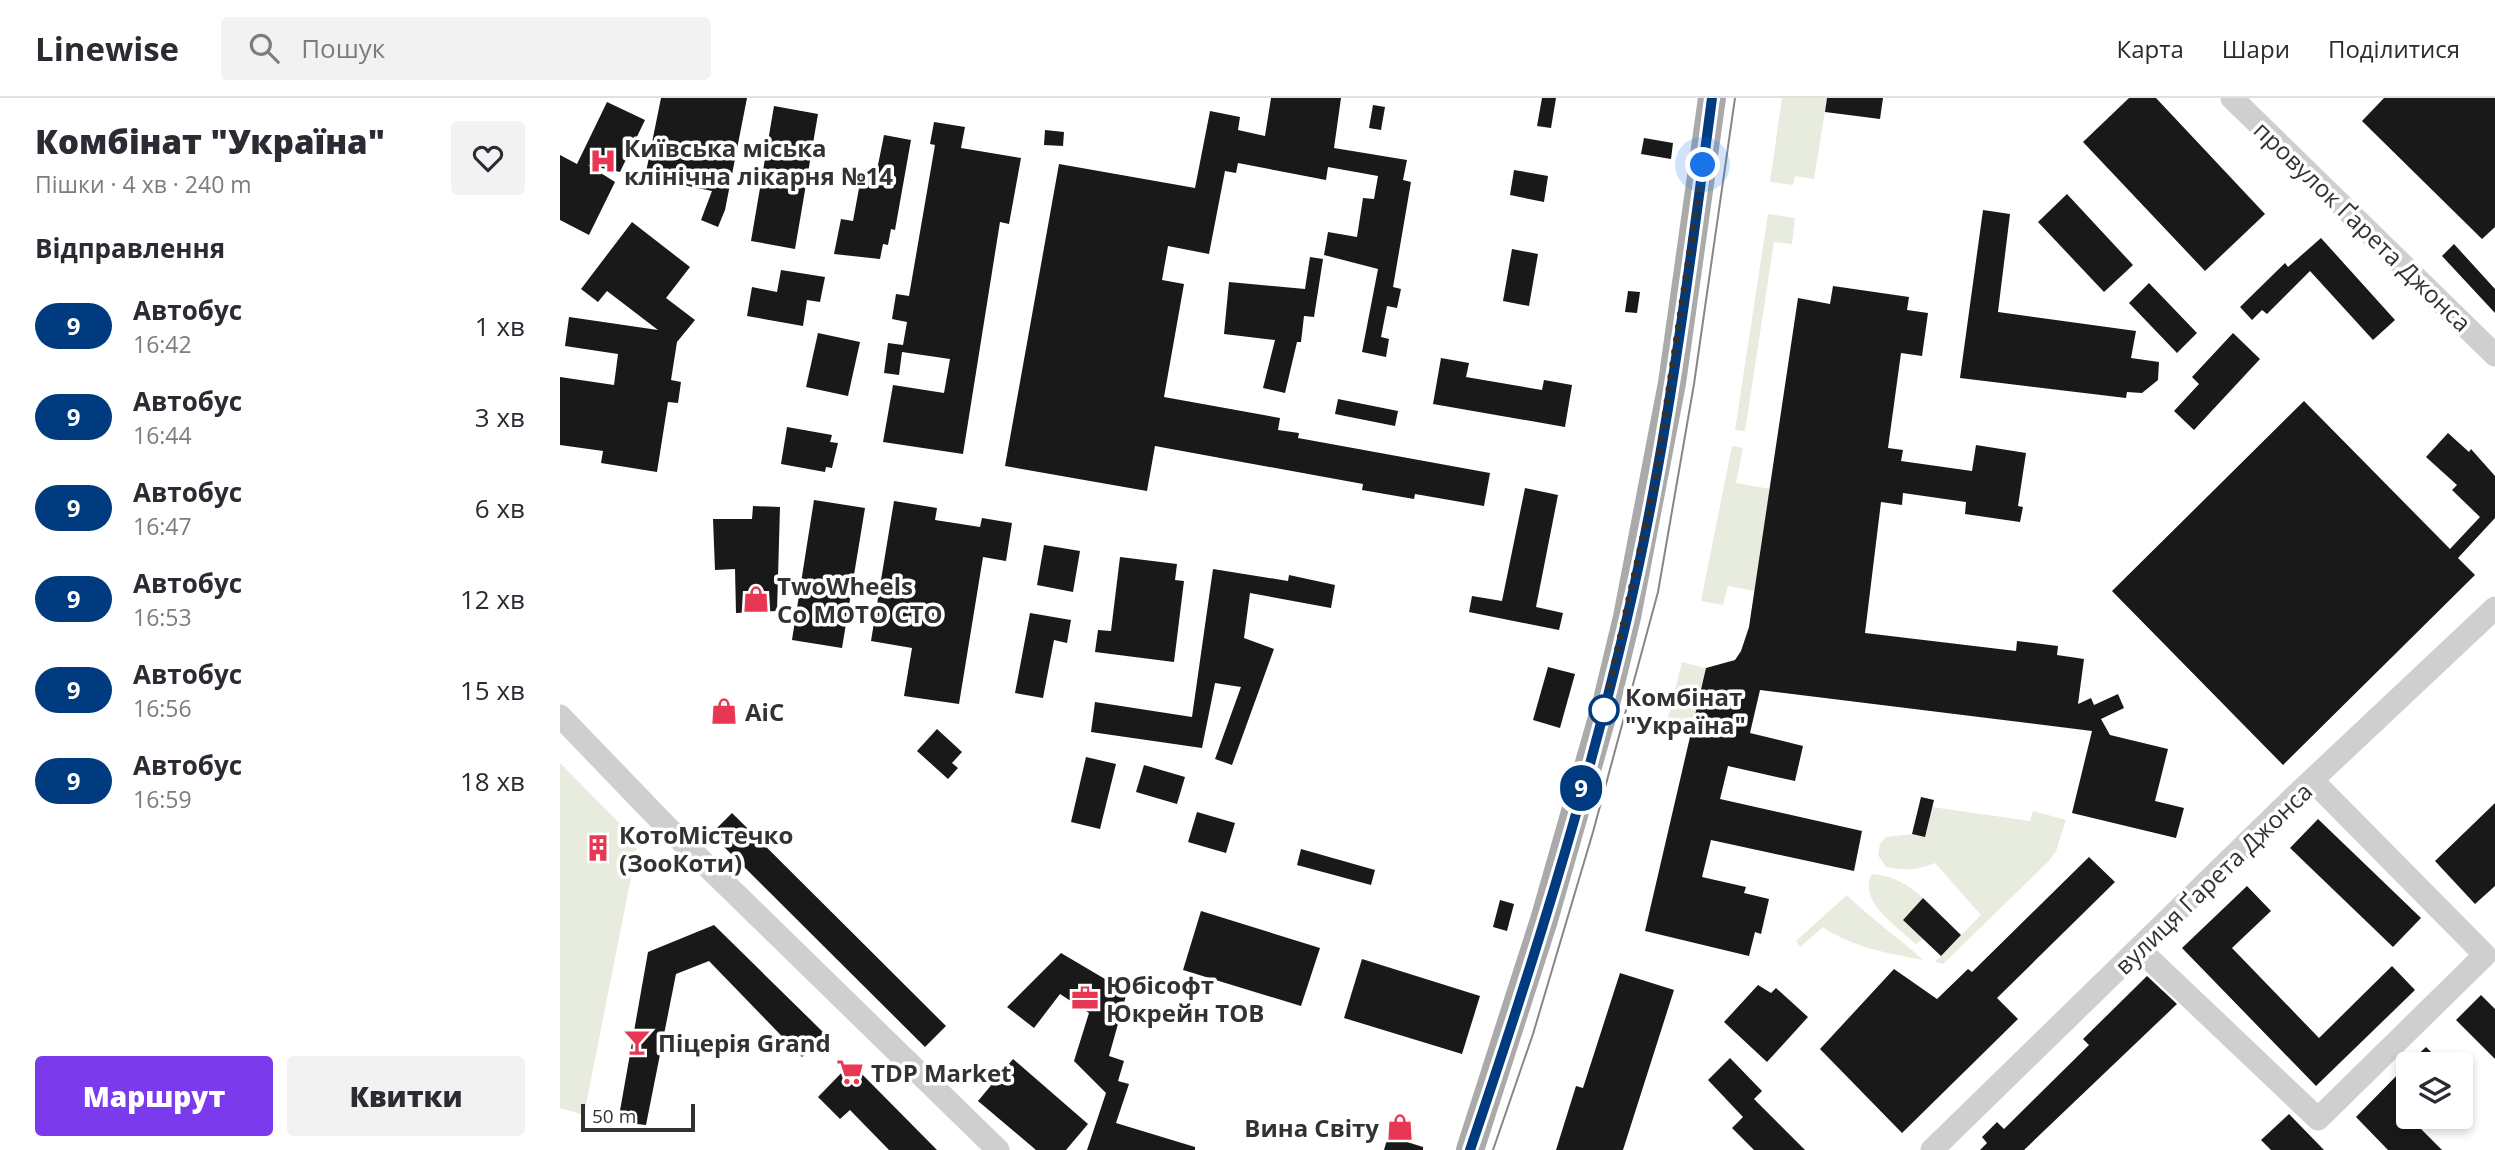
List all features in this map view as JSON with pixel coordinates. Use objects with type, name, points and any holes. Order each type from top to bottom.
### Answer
[{"type":"main road","points":[[1470,1150],[1544,920],[1607,700],[1627,617],[1672,383],[1712,98]]},
{"type":"street","name":"провулок Ґарета Джонса","points":[[2232,98],[2495,355]]},
{"type":"street","name":"вулиця Ґарета Джонса","points":[[1932,1150],[2495,608]]},
{"type":"street","points":[[560,716],[665,825],[999,1150]]},
{"type":"street","points":[[2139,949],[2318,1119],[2490,960],[2313,781]]},
{"type":"shaded area","points":[[1782,98],[1827,98],[1814,179],[1795,176],[1793,185],[1770,182]]},
{"type":"shaded area","points":[[1768,214],[1795,218],[1792,244],[1774,242],[1745,431],[1735,430]]},
{"type":"shaded area","points":[[1732,446],[1743,448],[1736,483],[1770,489],[1755,591],[1728,586],[1723,605],[1701,601]]},
{"type":"shaded area","points":[[1682,662],[1706,668],[1690,737],[1664,733]]},
{"type":"shaded area","points":[[560,763],[638,842],[584,1115],[560,1108]]},
{"type":"shaded area","points":[[1932,807],[2030,821],[2033,811],[2066,820],[2056,851],[2048,862],[1943,964],[1935,962],[1981,915],[1935,863],[1911,869],[1893,868],[1886,867],[1878,855],[1880,844],[1886,837],[1912,834],[1925,837]]},
{"type":"shaded area","points":[[1872,874],[1900,882],[1923,898],[1903,920],[1923,939],[1916,944],[1890,922],[1875,904],[1869,884]]},
{"type":"shaded area","points":[[1847,895],[1923,960],[1859,945],[1823,927],[1800,947],[1796,941]]},
{"type":"building","points":[[661,98],[747,98],[725,210],[718,227],[701,220],[712,191],[645,177]]},
{"type":"building","points":[[1271,98],[1341,98],[1334,148],[1407,160],[1403,180],[1411,182],[1393,287],[1401,289],[1397,308],[1387,306],[1381,337],[1389,339],[1386,357],[1362,352],[1378,269],[1324,255],[1328,232],[1357,237],[1363,198],[1374,199],[1378,176],[1328,167],[1326,180],[1238,163],[1236,173],[1225,171],[1209,254],[1168,246],[1162,280],[1184,284],[1164,397],[1280,418],[1278,430],[1299,433],[1298,438],[1490,473],[1484,506],[1415,494],[1414,499],[1362,490],[1363,484],[1155,446],[1147,491],[1005,466],[1059,164],[1195,188],[1210,111],[1240,117],[1238,130],[1265,136]]},
{"type":"building","points":[[1542,98],[1556,98],[1551,128],[1537,126]]},
{"type":"building","points":[[1827,98],[1883,98],[1880,119],[1825,112]]},
{"type":"building","points":[[2129,98],[2156,98],[2265,214],[2205,271],[2083,142]]},
{"type":"building","points":[[2384,98],[2495,98],[2495,227],[2482,239],[2362,121]]},
{"type":"building","points":[[607,102],[645,120],[620,172],[588,165],[615,182],[589,235],[560,220],[560,155],[577,164]]},
{"type":"building","points":[[1373,105],[1385,107],[1381,130],[1369,128]]},
{"type":"building","points":[[774,106],[818,114],[795,249],[751,241]]},
{"type":"building","points":[[934,122],[965,127],[961,148],[1021,158],[1009,224],[1000,222],[963,454],[883,442],[893,385],[944,393],[950,359],[902,352],[899,375],[884,373],[888,343],[903,345],[907,322],[892,319],[896,294],[909,296],[935,145],[930,144]]},
{"type":"building","points":[[1045,130],[1064,132],[1063,146],[1044,145]]},
{"type":"building","points":[[884,135],[911,140],[895,230],[891,229],[888,245],[883,244],[880,259],[834,254],[841,219],[853,221],[862,172],[876,175]]},
{"type":"building","points":[[1644,138],[1673,143],[1671,159],[1641,154]]},
{"type":"building","points":[[1514,170],[1548,176],[1544,202],[1510,195]]},
{"type":"building","points":[[2067,194],[2133,265],[2104,292],[2038,222]]},
{"type":"building","points":[[1983,210],[2010,214],[1998,312],[2136,331],[2131,358],[2159,362],[2158,380],[2142,393],[2127,392],[2126,398],[1960,378]]},
{"type":"building","points":[[632,222],[690,267],[666,298],[695,320],[677,342],[671,380],[681,382],[678,403],[668,402],[657,472],[601,463],[603,451],[560,445],[560,377],[614,385],[618,354],[565,346],[569,317],[658,330],[607,291],[598,302],[581,289]]},
{"type":"building","points":[[2321,238],[2395,320],[2373,340],[2310,271],[2267,314],[2262,310],[2252,320],[2240,307],[2285,263],[2288,267]]},
{"type":"building","points":[[2454,244],[2495,289],[2495,313],[2442,256]]},
{"type":"building","points":[[1512,249],[1538,254],[1529,306],[1503,301]]},
{"type":"building","points":[[1310,257],[1323,259],[1314,317],[1304,316],[1301,342],[1297,342],[1285,393],[1263,388],[1275,340],[1224,334],[1229,282],[1305,289]]},
{"type":"building","points":[[781,270],[825,277],[820,302],[807,300],[803,326],[747,316],[752,287],[777,292]]},
{"type":"building","points":[[2149,283],[2197,333],[2177,353],[2129,303]]},
{"type":"building","points":[[1833,286],[1909,297],[1907,310],[1928,313],[1922,356],[1901,353],[1888,448],[1903,450],[1901,461],[1972,471],[1976,445],[2026,453],[2018,506],[2023,507],[2020,522],[1965,514],[1966,502],[1903,493],[1902,505],[1881,502],[1865,633],[2016,651],[2017,641],[2058,646],[2057,655],[2084,659],[2078,704],[2091,698],[2094,705],[2118,694],[2124,708],[2101,719],[2110,735],[2168,749],[2155,801],[2184,808],[2176,838],[2072,813],[2092,731],[1760,690],[1750,733],[1803,746],[1795,781],[1728,766],[1720,799],[1862,831],[1854,871],[1711,840],[1702,877],[1746,887],[1744,893],[1769,899],[1761,934],[1755,932],[1749,956],[1645,931],[1706,668],[1735,660],[1749,627],[1798,298],[1830,304]]},
{"type":"building","points":[[1628,291],[1640,292],[1637,313],[1625,312]]},
{"type":"building","points":[[818,333],[860,342],[848,396],[806,387]]},
{"type":"building","points":[[2233,333],[2260,359],[2194,430],[2174,411],[2199,384],[2192,377]]},
{"type":"building","points":[[1441,358],[1469,363],[1466,377],[1542,390],[1544,380],[1572,385],[1565,427],[1433,404]]},
{"type":"building","points":[[1338,399],[1398,411],[1395,426],[1335,414]]},
{"type":"building","points":[[2304,401],[2450,549],[2480,517],[2452,490],[2457,485],[2426,457],[2448,433],[2469,452],[2471,449],[2495,476],[2495,518],[2458,558],[2475,575],[2283,765],[2112,591]]},
{"type":"building","points":[[787,427],[832,435],[830,442],[838,443],[832,468],[826,467],[825,472],[781,464]]},
{"type":"building","points":[[1525,488],[1558,495],[1536,607],[1563,613],[1559,630],[1469,612],[1472,596],[1502,601]]},
{"type":"building","points":[[814,500],[865,508],[842,648],[792,640]]},
{"type":"building","points":[[894,501],[937,508],[935,520],[980,527],[982,518],[1012,523],[1006,561],[983,557],[959,704],[904,696],[912,648],[871,641]]},
{"type":"building","points":[[753,506],[780,507],[777,611],[736,613],[735,569],[715,570],[713,519],[752,519]]},
{"type":"building","points":[[1044,545],[1080,551],[1073,592],[1037,585]]},
{"type":"building","points":[[1120,557],[1177,564],[1175,580],[1184,581],[1174,662],[1095,652],[1098,630],[1111,631]]},
{"type":"building","points":[[1213,569],[1288,581],[1289,575],[1335,585],[1331,608],[1250,593],[1244,638],[1274,649],[1232,765],[1215,759],[1241,687],[1215,683],[1202,748],[1091,732],[1095,702],[1192,717]]},
{"type":"building","points":[[1030,613],[1071,620],[1067,643],[1054,640],[1043,698],[1015,693]]},
{"type":"building","points":[[1548,667],[1575,674],[1560,728],[1533,720]]},
{"type":"building","points":[[937,729],[962,752],[952,763],[958,768],[948,779],[917,751]]},
{"type":"building","points":[[1086,757],[1116,764],[1100,829],[1071,822]]},
{"type":"building","points":[[1144,765],[1185,777],[1177,804],[1136,792]]},
{"type":"building","points":[[1921,797],[1934,800],[1925,837],[1912,834]]},
{"type":"building","points":[[2495,803],[2495,886],[2475,904],[2435,861]]},
{"type":"building","points":[[1197,812],[1235,823],[1226,853],[1188,842]]},
{"type":"building","points":[[732,813],[946,1026],[925,1047],[711,834]]},
{"type":"building","points":[[2318,819],[2421,918],[2393,947],[2290,848]]},
{"type":"building","points":[[1301,849],[1375,870],[1371,885],[1297,865]]},
{"type":"building","points":[[2089,857],[2115,882],[1997,998],[2018,1019],[1902,1133],[1820,1049],[1894,969],[1937,999],[1968,969],[1972,972]]},
{"type":"building","points":[[2247,886],[2271,911],[2232,948],[2319,1038],[2392,966],[2415,990],[2316,1086],[2182,948]]},
{"type":"building","points":[[1923,898],[1961,935],[1941,956],[1903,920]]},
{"type":"building","points":[[1500,900],[1514,904],[1507,931],[1493,927]]},
{"type":"building","points":[[1201,911],[1320,948],[1301,1006],[1183,970]]},
{"type":"building","points":[[714,925],[825,1034],[802,1057],[709,961],[676,974],[646,1125],[618,1122],[648,952]]},
{"type":"building","points":[[1061,953],[1127,992],[1109,1056],[1124,1061],[1118,1081],[1129,1084],[1116,1123],[1195,1147],[1195,1150],[1087,1150],[1106,1093],[1074,1061],[1089,1013],[1060,994],[1034,1028],[1007,1007]]},
{"type":"building","points":[[1362,959],[1480,996],[1462,1054],[1344,1018]]},
{"type":"building","points":[[1620,973],[1674,990],[1623,1150],[1556,1150],[1576,1086],[1583,1088]]},
{"type":"building","points":[[2147,976],[2177,1004],[2024,1150],[1980,1150],[1987,1143],[1982,1137],[1997,1122],[2004,1129],[2089,1045],[2083,1039]]},
{"type":"building","points":[[1758,985],[1771,993],[1776,988],[1808,1017],[1767,1062],[1724,1022]]},
{"type":"building","points":[[2481,995],[2495,1009],[2495,1059],[2456,1020]]},
{"type":"building","points":[[1730,1058],[1762,1091],[1754,1099],[1805,1150],[1754,1150],[1732,1128],[1743,1117],[1708,1080]]},
{"type":"building","points":[[1013,1059],[1088,1124],[1066,1150],[1036,1150],[978,1101]]},
{"type":"building","points":[[851,1063],[937,1150],[889,1150],[850,1110],[840,1119],[818,1097]]},
{"type":"building","points":[[2396,1076],[2396,1129],[2421,1129],[2442,1150],[2388,1150],[2356,1117]]},
{"type":"building","points":[[2289,1114],[2324,1150],[2271,1150],[2261,1140]]},
{"type":"building","points":[[1388,1136],[1423,1147],[1423,1150],[1384,1150]]},
{"type":"tram line","points":[[1493,1150],[1533,1034],[1593,832],[1658,592],[1694,384],[1735,98]]},
{"type":"bus line","name":"9","points":[[1470,1150],[1544,920],[1607,700],[1627,617],[1654,488],[1672,383],[1712,98]]},
{"type":"place","name":"Київська міська клінічна лікарня №14","points":[[603,161]]},
{"type":"place","name":"TwoWheels Co МОТО СТО","points":[[756,599]]},
{"type":"place","name":"Комбінат \"Україна\"","points":[[1604,710]]},
{"type":"place","name":"АіС","points":[[724,711]]},
{"type":"place","name":"КотоМістечко (ЗооКоти)","points":[[598,848]]},
{"type":"place","name":"Юбісофт Юкрейн ТОВ","points":[[1085,998]]},
{"type":"place","name":"Піцерія Grand","points":[[637,1042]]},
{"type":"place","name":"TDP Market","points":[[850,1072]]},
{"type":"place","name":"Вина Світу","points":[[1400,1127]]},
{"type":"route","points":[[1604,710],[1654,488],[1703,165]]}]
